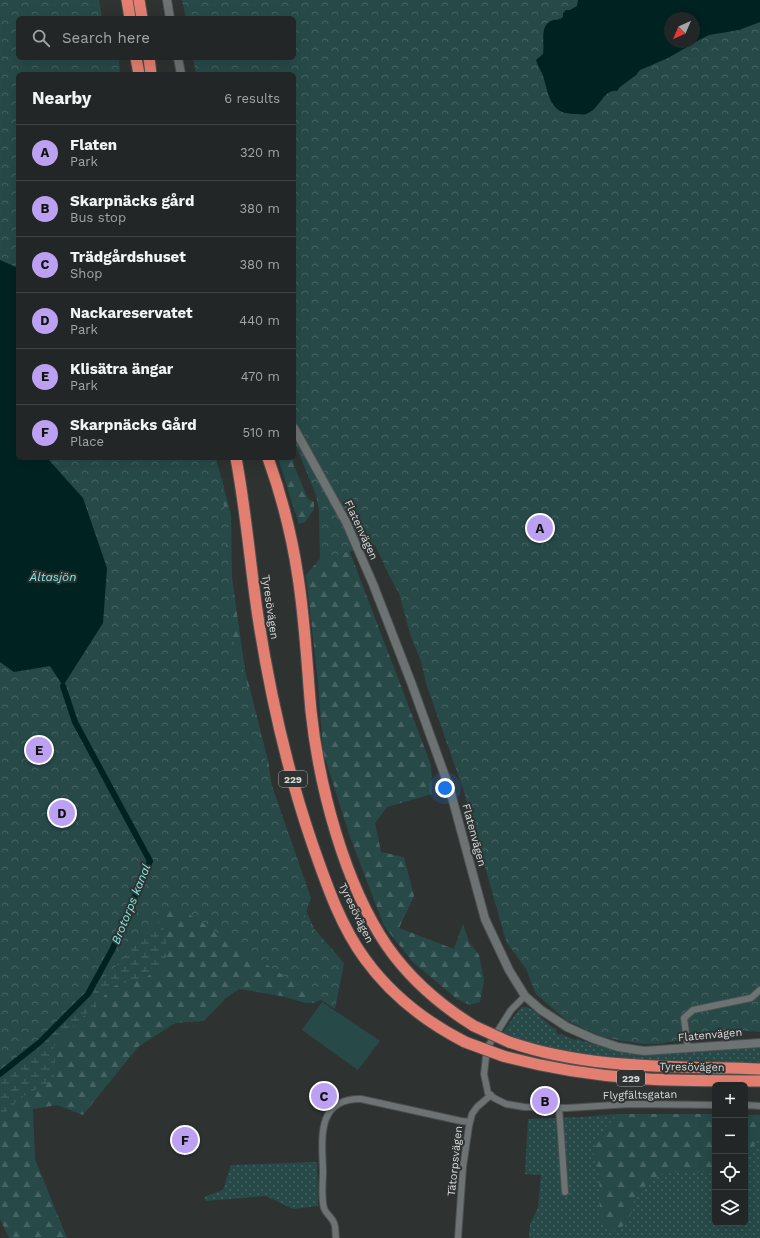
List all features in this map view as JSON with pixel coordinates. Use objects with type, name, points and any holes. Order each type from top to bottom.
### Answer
[{"type":"highway","points":[[127,0],[130,16]]},
{"type":"highway","points":[[139,0],[142,16]]},
{"type":"highway","points":[[136,60],[139,72]]},
{"type":"highway","points":[[149,60],[151,72]]},
{"type":"highway","name":"Tyresövägen","points":[[236,460],[258,616],[272,697],[286,756],[313,845],[328,886],[350,934],[375,972],[401,999],[435,1025],[465,1042],[503,1056],[582,1073],[636,1078],[760,1081]]},
{"type":"highway","name":"Tyresövägen","points":[[269,460],[280,492],[294,552],[302,605],[315,736],[328,800],[346,860],[359,893],[378,932],[396,958],[418,983],[452,1012],[474,1026],[509,1042],[536,1051],[560,1056],[637,1066],[760,1069]]},
{"type":"street","points":[[167,0],[170,16]]},
{"type":"street","points":[[178,60],[181,72]]},
{"type":"street","name":"Flatenvägen","points":[[296,432],[346,522],[374,584],[450,790],[485,919],[508,970],[524,996],[541,1010],[567,1027],[612,1045],[644,1051],[760,1042]]},
{"type":"street","points":[[688,1048],[684,1022],[684,1018],[688,1014],[693,1010],[751,998],[760,990]]},
{"type":"street","points":[[491,1095],[488,1093],[484,1074],[487,1048],[511,1010],[524,996]]},
{"type":"street","name":"Flygfältsgatan","points":[[491,1095],[506,1104],[524,1107],[559,1108],[630,1104],[712,1105]]},
{"type":"street","name":"Tätorpsvägen","points":[[458,1238],[463,1168],[470,1122],[472,1114],[477,1107],[491,1095]]},
{"type":"street","points":[[336,1238],[334,1222],[324,1208],[322,1139],[323,1125],[327,1116],[335,1106],[341,1102],[351,1099],[361,1099],[470,1122]]},
{"type":"street","points":[[748,1105],[760,1106]]},
{"type":"street","points":[[559,1108],[565,1192]]},
{"type":"green space","points":[[0,0],[99,0],[102,16],[16,16],[16,60],[119,60],[120,72],[16,72],[16,460],[214,460],[223,482],[223,502],[228,520],[226,545],[230,573],[228,611],[233,639],[240,656],[272,786],[311,898],[304,917],[344,963],[335,1009],[175,905],[23,1061],[0,1079]]},
{"type":"green space","points":[[182,0],[760,0],[760,1032],[746,1031],[658,1044],[622,1041],[600,1036],[566,1020],[536,994],[526,969],[507,943],[464,792],[426,683],[421,661],[410,634],[399,593],[375,545],[320,559],[319,511],[316,495],[296,446],[296,72],[196,72],[193,60],[296,60],[296,16],[186,16]]},
{"type":"green space","points":[[47,460],[217,460],[231,515],[232,578],[245,670],[268,760],[276,819],[291,875],[325,955],[323,999],[313,1003],[306,1003],[281,996],[239,989],[226,998],[204,1021],[175,1023],[138,1047],[83,1115],[57,1105],[33,1109],[35,1159],[67,1238],[9,1238],[0,1219],[0,662]]},
{"type":"green space","points":[[279,460],[293,460],[294,466],[308,499],[314,502],[314,509],[305,522],[299,524]]},
{"type":"green space","points":[[340,535],[349,550],[431,765],[432,794],[387,807],[375,823],[381,852],[404,857],[414,896],[399,928],[454,949],[463,924],[469,942],[479,955],[484,980],[480,1002],[470,1005],[457,999],[413,962],[384,926],[350,837],[323,752],[318,682],[306,575]]},
{"type":"green space","points":[[159,921],[163,925],[166,941],[166,960],[163,966],[145,978],[114,986],[55,1045],[53,1049],[55,1055],[54,1079],[25,1095],[0,1115],[0,1080],[22,1063],[91,996],[99,983]]},
{"type":"green space","points":[[322,1002],[380,1041],[358,1070],[302,1030]]},
{"type":"green space","points":[[522,1007],[533,1010],[557,1030],[556,1032],[559,1035],[561,1034],[575,1040],[577,1039],[612,1050],[654,1055],[760,1047],[760,1062],[696,1062],[632,1059],[556,1049],[514,1037],[503,1032]]},
{"type":"green space","points":[[618,1114],[712,1114],[712,1226],[748,1226],[748,1115],[760,1115],[760,1238],[529,1238],[530,1224],[538,1208],[541,1175],[525,1174],[528,1119]]},
{"type":"green space","points":[[618,1114],[712,1114],[712,1174],[683,1171],[659,1175],[635,1196],[631,1214],[623,1226],[618,1231],[607,1229],[604,1226],[601,1215],[600,1182],[594,1159],[594,1151],[601,1133]]},
{"type":"green space","points":[[748,1115],[760,1115],[760,1138],[748,1155]]},
{"type":"green space","points":[[317,1162],[318,1206],[293,1209],[266,1196],[206,1201],[204,1197],[223,1190],[231,1165]]},
{"type":"water","points":[[578,0],[760,0],[760,22],[739,30],[709,35],[700,40],[700,12],[664,12],[664,48],[685,48],[668,58],[640,70],[617,91],[607,94],[594,109],[588,113],[574,114],[561,111],[553,104],[536,60],[543,54],[543,36],[547,23],[563,17],[563,13],[566,10],[570,10],[577,6]]},
{"type":"water","name":"Ältasjön","points":[[0,260],[16,267],[16,460],[49,460],[83,498],[107,568],[103,623],[63,686],[50,666],[14,672],[0,662]]},
{"type":"waterway","name":"Brotorps kanal","points":[[0,1074],[40,1042],[88,994],[113,948],[150,861],[75,722],[63,686]]},
{"type":"place","name":"Flaten","points":[[540,528]]},
{"type":"place","name":"Klisätra ängar","points":[[39,750]]},
{"type":"place","name":"Nackareservatet","points":[[62,813]]},
{"type":"place","name":"Trädgårdshuset","points":[[324,1096]]},
{"type":"place","name":"Skarpnäcks gård","points":[[545,1101]]},
{"type":"place","name":"Skarpnäcks Gård","points":[[185,1140]]}]
